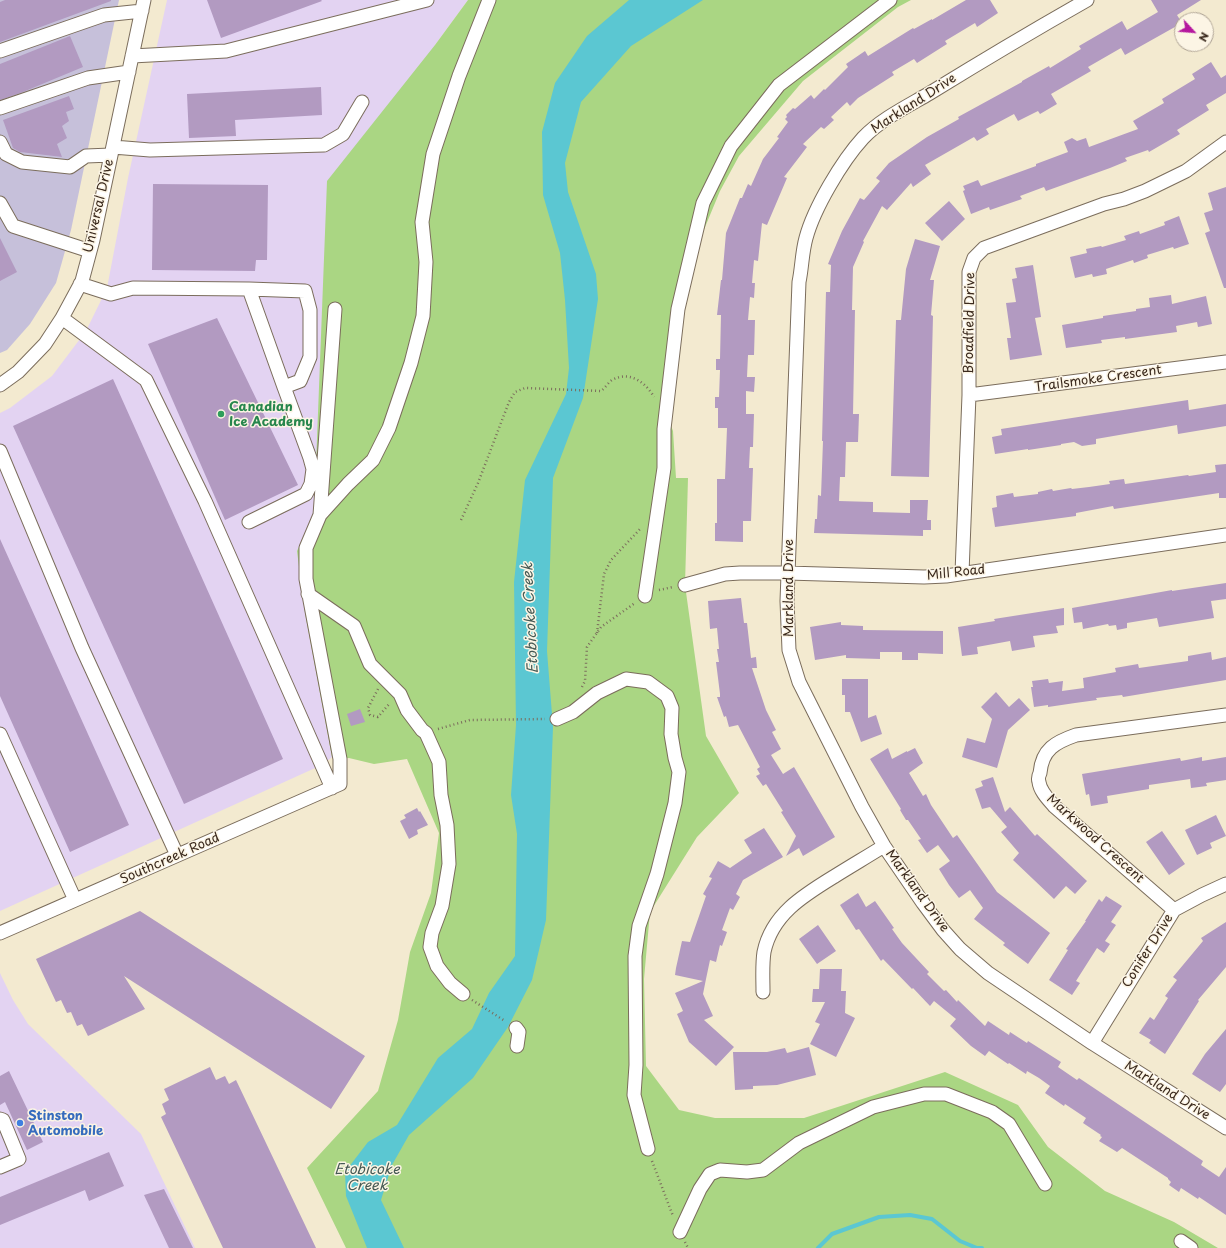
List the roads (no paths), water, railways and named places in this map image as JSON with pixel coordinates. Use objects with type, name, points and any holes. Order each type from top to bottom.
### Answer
[{"type":"street","points":[[132,56],[226,52],[427,0]]},
{"type":"street","points":[[320,515],[348,484],[373,460],[389,428],[411,363],[423,316],[426,262],[422,222],[433,154],[459,76],[489,0]]},
{"type":"street","points":[[645,596],[664,468],[664,428],[678,309],[703,203],[731,146],[779,85],[890,0]]},
{"type":"street","name":"Markland Drive","points":[[1086,0],[989,56],[881,123],[860,142],[832,180],[813,218],[806,238],[799,282],[786,601],[789,650],[799,682],[862,807],[884,846],[923,903],[943,930],[960,949],[988,973],[1092,1043],[1226,1128]]},
{"type":"street","points":[[0,52],[104,15],[143,5]]},
{"type":"street","name":"Universal Drive","points":[[0,384],[18,372],[45,344],[62,318],[80,284],[90,251],[143,5]]},
{"type":"street","points":[[0,108],[88,78],[129,72]]},
{"type":"street","points":[[0,142],[6,154],[22,162],[70,166],[86,156],[112,151],[324,145],[343,134],[362,102]]},
{"type":"street","name":"Broadfield Drive","points":[[962,573],[969,396],[969,272],[974,258],[984,248],[1144,191],[1186,171],[1226,142]]},
{"type":"street","points":[[0,203],[13,226],[90,251]]},
{"type":"street","points":[[80,284],[111,294],[133,288],[249,289],[305,292],[310,310],[310,357],[300,381],[284,387]]},
{"type":"street","points":[[249,289],[313,469],[311,484],[306,494],[249,522]]},
{"type":"street","points":[[335,309],[320,515],[306,548],[306,579],[340,759],[336,786]]},
{"type":"street","points":[[62,318],[146,380],[205,501],[336,786]]},
{"type":"street","name":"Trailsmoke Crescent","points":[[969,396],[1226,362]]},
{"type":"street","points":[[0,451],[82,648],[177,855]]},
{"type":"street","name":"Mill Road","points":[[685,585],[725,574],[788,573],[924,577],[962,573],[1226,535]]},
{"type":"street","points":[[308,594],[354,626],[370,664],[400,694],[407,710],[426,733],[439,762],[441,795],[447,825],[449,864],[442,906],[432,933],[430,947],[437,966],[450,983],[463,994]]},
{"type":"street","points":[[557,719],[573,712],[598,693],[626,679],[648,682],[667,696],[672,708],[671,734],[679,772],[675,803],[658,874],[639,926],[635,956],[636,1065],[634,1095],[648,1149]]},
{"type":"street","name":"Markwood Crescent","points":[[1174,910],[1054,806],[1044,794],[1039,782],[1041,765],[1049,749],[1065,739],[1076,735],[1226,715]]},
{"type":"street","points":[[0,734],[75,900]]},
{"type":"street","name":"Southcreek Road","points":[[0,933],[336,786]]},
{"type":"street","points":[[763,992],[762,972],[764,951],[771,931],[783,914],[791,906],[813,890],[884,846]]},
{"type":"street","name":"Conifer Drive","points":[[1092,1043],[1174,910],[1226,884]]},
{"type":"street","points":[[516,1028],[519,1032],[517,1046]]},
{"type":"street","points":[[680,1232],[700,1189],[710,1174],[720,1170],[747,1172],[763,1170],[799,1143],[872,1107],[924,1094],[946,1094],[992,1112],[1009,1124],[1045,1184]]},
{"type":"street","points":[[0,1119],[3,1120],[19,1159],[0,1167]]},
{"type":"water","name":"Etobicoke Creek","points":[[629,0],[703,0],[631,46],[581,102],[565,163],[568,192],[596,274],[598,299],[583,398],[553,478],[547,651],[553,727],[546,920],[532,980],[508,1027],[473,1078],[409,1135],[392,1165],[381,1200],[404,1248],[367,1248],[346,1196],[345,1172],[368,1142],[397,1125],[438,1058],[472,1029],[489,993],[515,956],[517,834],[511,795],[516,725],[514,582],[525,480],[566,394],[569,368],[565,300],[560,253],[543,195],[542,132],[555,83],[587,36]]},
{"type":"waterway","points":[[818,1248],[832,1234],[879,1217],[910,1215],[932,1219],[960,1241],[977,1248],[982,1248]]},
{"type":"place","name":"Canadian Ice Academy","points":[[221,414]]},
{"type":"place","name":"Stinston Automobile","points":[[20,1123]]}]
